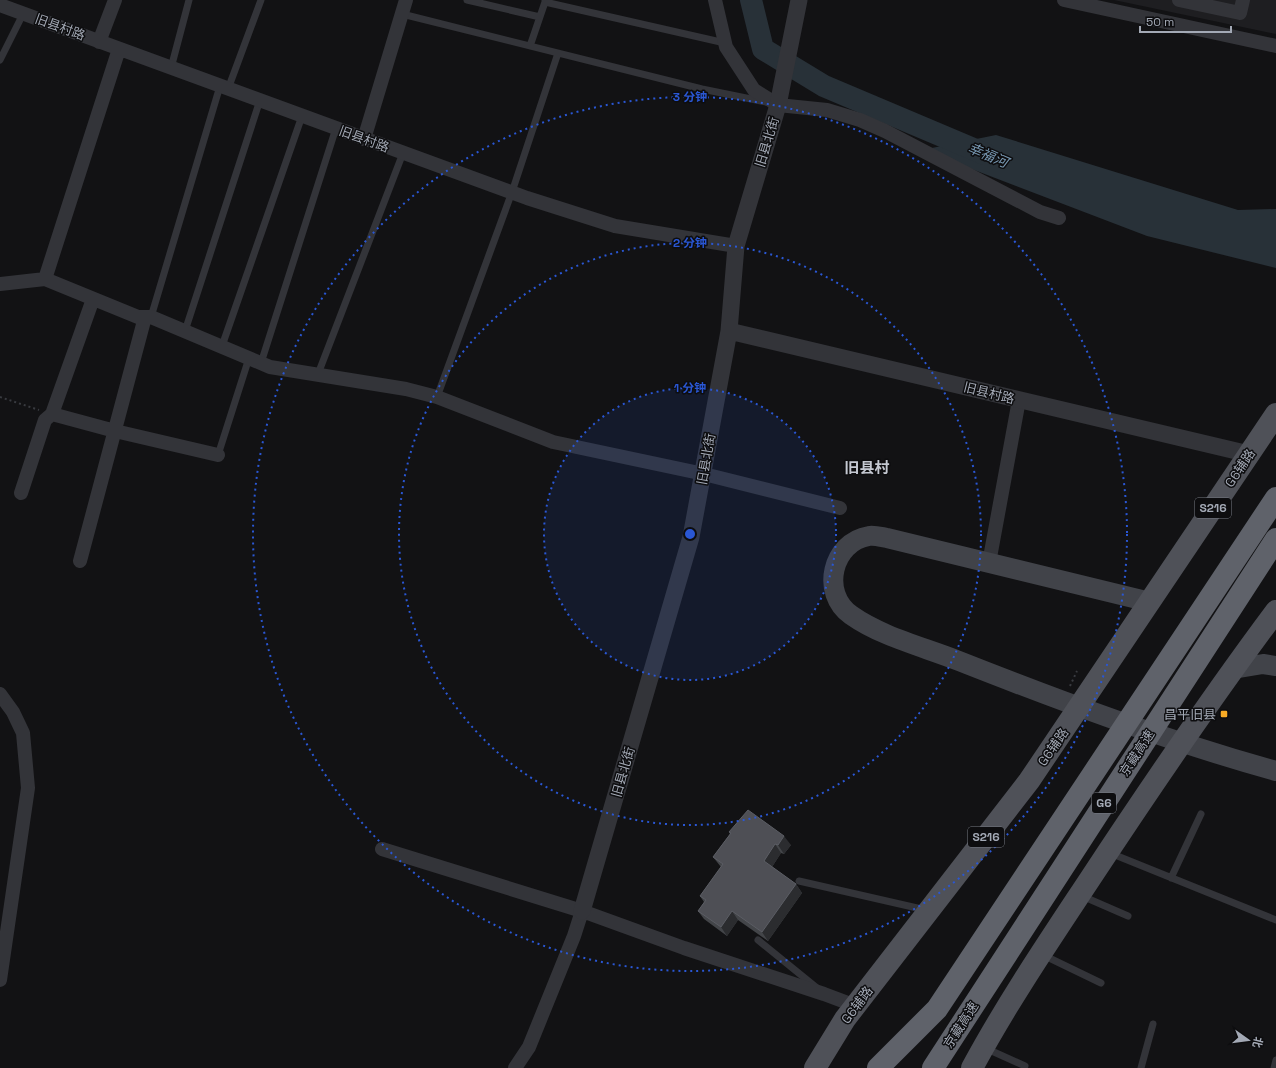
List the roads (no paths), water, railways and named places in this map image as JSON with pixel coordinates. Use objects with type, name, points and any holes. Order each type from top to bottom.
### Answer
[{"type":"highway","points":[[901,1068],[937,1009],[1276,498]]},
{"type":"highway","name":"京藏高速","points":[[933,1068],[1276,539]]},
{"type":"highway","points":[[878,1068],[937,1009]]},
{"type":"main road","name":"G6辅路","points":[[815,1068],[856,1006],[1029,781],[1276,414]]},
{"type":"main road","points":[[1150,602],[887,538],[870,536],[856,540],[843,549],[835,567],[833,584],[839,601],[849,614],[865,624],[1065,696],[1207,752],[1276,771]]},
{"type":"main road","points":[[972,1068],[983,1047],[1041,954],[1108,852],[1233,669],[1276,611]]},
{"type":"main road","points":[[1233,669],[1263,664],[1276,666]]},
{"type":"street","points":[[99,42],[115,0]]},
{"type":"street","points":[[364,138],[406,0]]},
{"type":"street","points":[[715,0],[725,43],[754,90],[778,105],[827,110],[860,120],[885,131],[1040,212],[1059,218]]},
{"type":"street","name":"旧县北街","points":[[582,911],[692,537],[729,330],[736,246],[778,105],[799,0]]},
{"type":"street","points":[[1064,0],[1089,3],[1276,46]]},
{"type":"street","points":[[1179,0],[1240,13],[1243,0]]},
{"type":"street","name":"旧县村路","points":[[0,5],[403,153],[512,192],[615,226],[736,246]]},
{"type":"street","points":[[45,279],[119,49]]},
{"type":"street","points":[[0,284],[45,279],[138,317],[148,317],[185,330],[270,367],[406,389],[438,397],[553,442],[704,474],[840,508]]},
{"type":"street","points":[[22,493],[45,420],[52,414],[93,299]]},
{"type":"street","points":[[80,561],[148,317]]},
{"type":"street","name":"旧县村路","points":[[729,330],[1249,454]]},
{"type":"street","points":[[989,563],[1018,400]]},
{"type":"street","points":[[52,414],[115,431],[218,455]]},
{"type":"street","points":[[0,694],[13,712],[23,733],[28,788],[0,980]]},
{"type":"street","points":[[382,849],[582,911],[684,948],[856,1006]]},
{"type":"street","points":[[514,1068],[529,1047],[574,936],[582,911]]},
{"type":"lane","points":[[171,68],[189,0]]},
{"type":"lane","points":[[148,317],[224,87],[261,0]]},
{"type":"lane","points":[[467,0],[540,17]]},
{"type":"lane","points":[[530,46],[545,1],[725,43]]},
{"type":"lane","points":[[0,60],[23,14]]},
{"type":"lane","points":[[402,14],[702,89],[778,105]]},
{"type":"lane","points":[[438,397],[512,192],[558,53]]},
{"type":"lane","points":[[185,330],[260,100]]},
{"type":"lane","points":[[222,346],[302,116]]},
{"type":"lane","points":[[218,455],[255,360],[336,128]]},
{"type":"lane","points":[[318,374],[403,153]]},
{"type":"lane","points":[[1171,878],[1201,814]]},
{"type":"lane","points":[[1108,852],[1276,920]]},
{"type":"lane","points":[[799,880],[930,911]]},
{"type":"lane","points":[[1080,895],[1128,916]]},
{"type":"lane","points":[[758,940],[824,994]]},
{"type":"lane","points":[[1041,954],[1101,983]]},
{"type":"lane","points":[[1142,1068],[1154,1024]]},
{"type":"lane","points":[[983,1047],[1025,1066]]},
{"type":"lane","points":[[1274,1068],[1276,1060]]},
{"type":"water","points":[[996,135],[1238,210],[1276,209],[1276,268],[1147,236],[922,150]]},
{"type":"waterway","name":"幸福河","points":[[751,0],[763,49],[824,86],[985,154]]},
{"type":"place","name":"昌平旧县","points":[[1224,714]]},
{"type":"district","name":"旧县村","points":[[867,467]]}]
